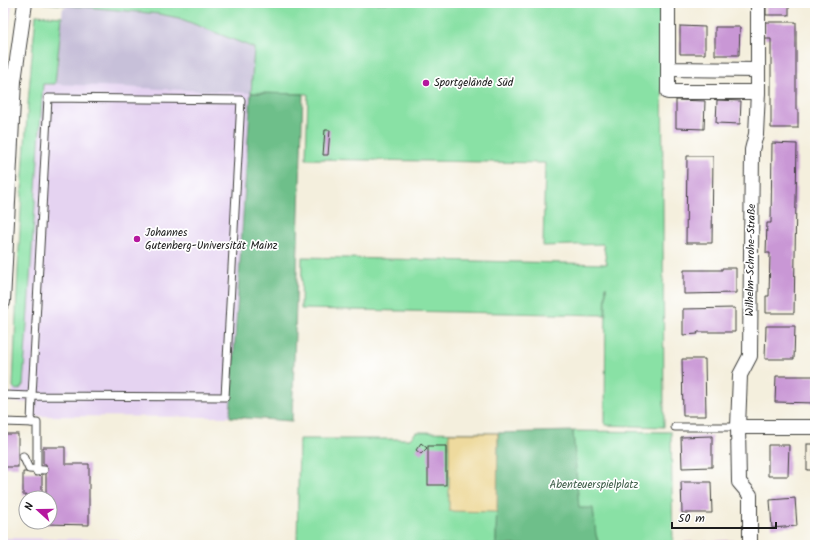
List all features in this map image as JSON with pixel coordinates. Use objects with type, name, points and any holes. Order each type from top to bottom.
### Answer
[{"type":"street","points":[[3,302],[14,81],[25,3]]},
{"type":"street","points":[[668,3],[668,92],[758,92]]},
{"type":"street","name":"Wilhelm-Schrohe-Straße","points":[[750,545],[750,495],[739,482],[738,426],[740,375],[750,356],[752,150],[756,134],[758,92],[758,3]]},
{"type":"street","points":[[668,69],[758,70]]},
{"type":"street","points":[[738,426],[815,427]]},
{"type":"lane","points":[[3,395],[32,396],[225,397],[241,100],[48,98],[32,396],[36,423],[39,470],[29,469],[23,456]]},
{"type":"lane","points":[[3,422],[36,423]]},
{"type":"lane","points":[[675,427],[738,426]]},
{"type":"shaded area","points":[[3,3],[12,3],[3,84]]},
{"type":"shaded area","name":"Johannes Gutenberg-Universität Mainz","points":[[68,6],[254,48],[230,417],[34,416],[34,403],[11,402],[13,387],[16,390],[20,389],[23,385],[43,84],[55,84],[63,8]]},
{"type":"shaded area","points":[[68,6],[159,14],[179,18],[254,48],[251,93],[55,84],[63,8]]},
{"type":"shaded area","points":[[3,538],[119,539],[119,545],[3,545]]},
{"type":"green space","points":[[44,3],[662,3],[664,427],[605,425],[606,286],[605,315],[301,309],[302,257],[607,264],[603,244],[543,246],[545,163],[306,159],[308,94],[251,93],[254,48],[179,18],[159,14]]},
{"type":"green space","points":[[36,15],[62,17],[55,84],[43,84],[23,385],[20,389],[16,390],[13,387],[17,293],[31,61]]},
{"type":"green space","points":[[251,93],[303,94],[292,421],[230,417]]},
{"type":"green space","name":"Abenteuerspielplatz","points":[[573,431],[671,432],[673,545],[599,545],[596,535],[569,536]]},
{"type":"green space","points":[[573,431],[579,508],[593,508],[596,535],[599,545],[496,545],[498,433]]},
{"type":"green space","points":[[416,432],[498,433],[496,545],[297,545],[299,439],[410,439]]},
{"type":"sand","points":[[449,433],[498,433],[497,512],[449,511]]},
{"type":"building","points":[[689,3],[717,3],[717,5],[689,5]]},
{"type":"building","points":[[766,3],[789,3],[789,15],[766,15]]},
{"type":"building","points":[[765,22],[796,22],[796,110],[798,109],[798,128],[771,128],[771,39],[765,39]]},
{"type":"building","points":[[680,26],[705,27],[705,54],[680,54]]},
{"type":"building","points":[[715,27],[740,27],[739,55],[715,55]]},
{"type":"building","points":[[676,100],[705,101],[704,129],[676,128]]},
{"type":"building","points":[[717,100],[741,101],[740,124],[716,123]]},
{"type":"building","points":[[325,130],[330,130],[328,155],[323,155]]},
{"type":"building","points":[[772,143],[797,144],[794,313],[766,313],[766,296],[769,296],[770,253],[766,253],[767,223],[771,223]]},
{"type":"building","points":[[687,156],[713,156],[712,243],[686,243]]},
{"type":"building","points":[[722,268],[736,268],[736,293],[684,294],[684,270],[722,270]]},
{"type":"building","points":[[735,308],[735,332],[697,332],[698,334],[683,335],[683,309]]},
{"type":"building","points":[[766,326],[795,326],[794,359],[765,359]]},
{"type":"building","points":[[682,359],[705,359],[706,416],[683,416]]},
{"type":"building","points":[[776,376],[815,376],[815,403],[775,402]]},
{"type":"building","points":[[3,434],[18,434],[18,467],[3,467]]},
{"type":"building","points":[[712,436],[712,467],[682,468],[681,437]]},
{"type":"building","points":[[421,443],[427,448],[421,454],[416,450]]},
{"type":"building","points":[[807,444],[815,444],[815,470],[807,470]]},
{"type":"building","points":[[768,445],[789,445],[788,476],[768,476]]},
{"type":"building","points":[[428,446],[446,446],[446,485],[428,485]]},
{"type":"building","points":[[43,447],[65,447],[65,464],[89,464],[89,525],[58,524],[58,490],[46,490],[46,464],[43,464]]},
{"type":"building","points":[[23,472],[42,472],[42,490],[23,490]]},
{"type":"building","points":[[681,482],[711,482],[712,513],[682,513]]},
{"type":"building","points":[[795,498],[797,526],[772,528],[770,500]]},
{"type":"building","points":[[737,540],[737,545],[684,545],[684,542]]},
{"type":"place","name":"Sportgelände Süd","points":[[426,83]]},
{"type":"place","name":"Johannes Gutenberg-Universität Mainz","points":[[137,239]]}]
